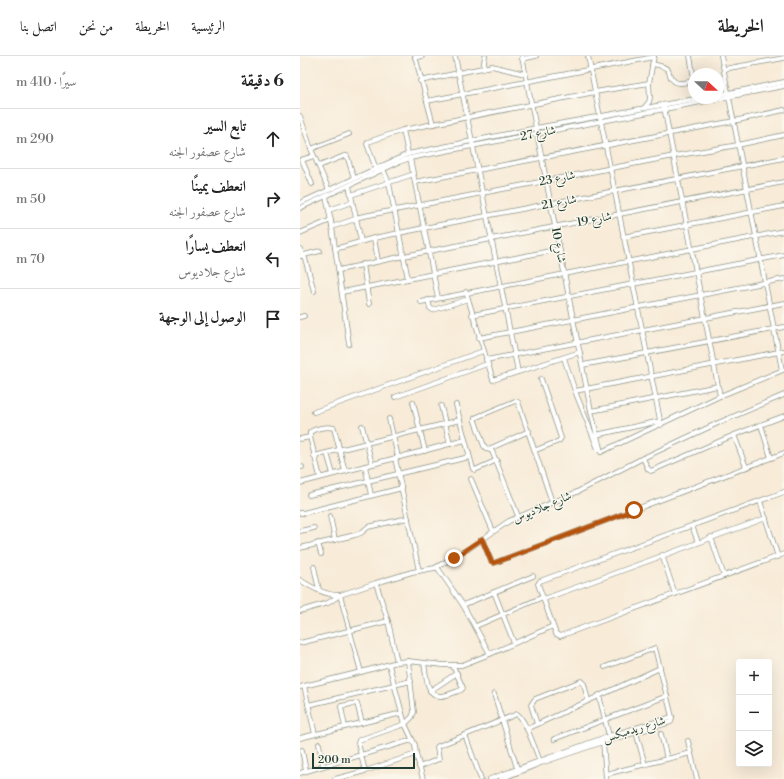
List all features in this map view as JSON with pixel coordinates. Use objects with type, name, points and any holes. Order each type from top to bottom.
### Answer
[{"type":"street","points":[[422,56],[415,57],[420,81],[433,124]]},
{"type":"street","points":[[455,56],[518,372]]},
{"type":"street","points":[[482,68],[485,56]]},
{"type":"street","points":[[522,57],[536,56]]},
{"type":"street","points":[[588,56],[660,423]]},
{"type":"street","points":[[690,56],[692,68]]},
{"type":"street","points":[[721,56],[724,68]]},
{"type":"street","name":"شارع 10","points":[[522,57],[591,411],[601,452]]},
{"type":"street","points":[[427,101],[654,57],[649,83],[649,102],[644,108]]},
{"type":"street","points":[[564,358],[598,450],[601,452],[660,423],[783,370],[778,352],[724,69],[784,58]]},
{"type":"street","points":[[652,64],[666,68],[671,78],[675,82],[681,83],[688,81]]},
{"type":"street","points":[[420,81],[482,68],[498,67],[525,74]]},
{"type":"street","name":"شارع 27","points":[[724,95],[784,82]]},
{"type":"street","points":[[376,170],[368,142],[403,130],[595,92],[649,83]]},
{"type":"street","name":"شارع 27","points":[[600,119],[644,108],[784,86]]},
{"type":"street","points":[[650,94],[654,101],[663,106],[720,396]]},
{"type":"street","name":"شارع 27","points":[[300,202],[409,156],[688,100]]},
{"type":"street","points":[[415,182],[734,121],[784,110]]},
{"type":"street","points":[[300,119],[328,190]]},
{"type":"street","points":[[403,130],[414,174],[438,298]]},
{"type":"street","points":[[311,149],[349,134]]},
{"type":"street","name":"شارع 23","points":[[332,227],[356,218],[395,210],[784,135]]},
{"type":"street","points":[[312,184],[301,160],[314,156]]},
{"type":"street","points":[[319,166],[347,156],[354,178]]},
{"type":"street","name":"شارع 27","points":[[300,208],[349,186],[376,170],[384,169],[409,156]]},
{"type":"street","name":"شارع 21","points":[[336,249],[374,238],[784,158]]},
{"type":"street","points":[[384,169],[389,183],[395,210],[408,279]]},
{"type":"street","points":[[351,195],[414,174]]},
{"type":"street","name":"شارع 19","points":[[339,270],[428,251],[784,182]]},
{"type":"street","points":[[349,186],[361,241]]},
{"type":"street","points":[[326,196],[336,249],[349,344]]},
{"type":"street","points":[[329,210],[352,202]]},
{"type":"street","points":[[623,237],[784,206]]},
{"type":"street","points":[[300,233],[330,220]]},
{"type":"street","points":[[421,302],[501,285],[784,231]]},
{"type":"street","points":[[374,238],[378,261]]},
{"type":"street","points":[[300,249],[314,291]]},
{"type":"street","points":[[342,292],[560,249]]},
{"type":"street","points":[[302,256],[320,251]]},
{"type":"street","points":[[472,315],[784,255]]},
{"type":"street","points":[[363,264],[369,304]]},
{"type":"street","points":[[479,338],[784,278]]},
{"type":"street","points":[[466,292],[493,380],[580,352]]},
{"type":"street","points":[[428,300],[430,308],[433,310],[468,299]]},
{"type":"street","points":[[395,397],[487,362],[515,354],[784,303]]},
{"type":"street","points":[[583,365],[784,327]]},
{"type":"street","points":[[314,412],[483,351]]},
{"type":"street","points":[[575,391],[784,351]]},
{"type":"street","points":[[536,450],[561,438],[542,379]]},
{"type":"street","points":[[591,411],[718,386]]},
{"type":"street","name":"شارع جلاديوس","points":[[300,611],[328,603],[340,595],[376,583],[437,567],[518,516],[577,492],[643,458],[718,423],[784,395]]},
{"type":"street","points":[[518,516],[497,460],[492,451],[485,448],[475,421],[475,418],[477,417],[517,401],[536,450],[552,502]]},
{"type":"street","points":[[413,402],[425,450]]},
{"type":"street","points":[[456,405],[472,467],[475,470],[497,460]]},
{"type":"street","points":[[441,406],[450,444]]},
{"type":"street","points":[[643,458],[648,469],[651,471],[734,435],[784,416]]},
{"type":"street","points":[[389,419],[419,571]]},
{"type":"street","points":[[314,456],[460,420]]},
{"type":"street","points":[[596,435],[660,423]]},
{"type":"street","points":[[761,425],[771,458]]},
{"type":"street","points":[[362,426],[372,464]]},
{"type":"street","points":[[320,477],[310,437],[311,430],[333,428],[335,430],[345,471]]},
{"type":"street","points":[[488,449],[529,431]]},
{"type":"street","points":[[734,435],[746,467]]},
{"type":"street","points":[[300,439],[310,437]]},
{"type":"street","points":[[300,483],[465,440]]},
{"type":"street","points":[[327,453],[333,474]]},
{"type":"street","points":[[482,539],[491,561],[494,563],[784,453]]},
{"type":"street","points":[[309,495],[470,456]]},
{"type":"street","points":[[365,466],[371,495]]},
{"type":"street","points":[[471,479],[493,531]]},
{"type":"street","points":[[300,513],[402,488]]},
{"type":"street","points":[[784,492],[540,581],[538,584],[553,626],[557,635],[561,636],[784,554]]},
{"type":"street","points":[[760,501],[778,557]]},
{"type":"street","points":[[330,516],[335,540]]},
{"type":"street","points":[[300,548],[358,534],[368,527],[408,518]]},
{"type":"street","points":[[476,626],[543,598],[766,518]]},
{"type":"street","points":[[692,526],[698,542]]},
{"type":"street","points":[[300,531],[314,528]]},
{"type":"street","points":[[711,537],[724,576]]},
{"type":"street","points":[[318,543],[321,554]]},
{"type":"street","points":[[662,555],[675,594]]},
{"type":"street","points":[[314,567],[319,590]]},
{"type":"street","points":[[437,567],[476,626],[490,654]]},
{"type":"street","points":[[463,605],[533,576]]},
{"type":"street","points":[[300,580],[319,590],[340,595],[361,672]]},
{"type":"street","points":[[376,583],[388,621],[397,662]]},
{"type":"street","points":[[494,592],[504,614],[514,643]]},
{"type":"street","points":[[300,643],[388,621]]},
{"type":"street","points":[[315,734],[302,686],[397,662],[408,661],[453,666],[462,664],[490,654],[553,626]]},
{"type":"street","points":[[605,667],[654,648],[672,717]]},
{"type":"street","points":[[365,771],[358,743],[360,739],[405,724],[410,720],[414,712],[408,661]]},
{"type":"street","points":[[424,663],[430,691],[434,695],[441,697],[462,690],[457,673],[453,666]]},
{"type":"street","points":[[389,664],[405,724],[415,745],[423,779]]},
{"type":"street","points":[[527,729],[660,668]]},
{"type":"street","points":[[430,691],[457,673]]},
{"type":"street","points":[[308,704],[411,681]]},
{"type":"street","points":[[537,724],[531,707],[532,702],[535,699],[581,681],[584,684],[588,700]]},
{"type":"street","points":[[494,694],[517,768]]},
{"type":"street","points":[[599,695],[609,736]]},
{"type":"street","points":[[554,739],[667,696]]},
{"type":"street","points":[[345,727],[342,706],[357,703],[362,723]]},
{"type":"street","points":[[300,738],[402,713]]},
{"type":"street","points":[[420,767],[439,759],[437,746],[518,714],[520,715],[527,729],[540,762]]},
{"type":"street","name":"شارع ريدمبكس","points":[[490,779],[517,768],[670,723],[672,721],[672,717]]},
{"type":"street","name":"شارع ريدمبكس","points":[[501,779],[540,762],[609,736],[672,717]]},
{"type":"street","points":[[636,732],[645,765]]},
{"type":"street","points":[[661,734],[667,759]]},
{"type":"street","points":[[465,736],[481,779]]},
{"type":"street","points":[[300,773],[412,740]]},
{"type":"street","points":[[688,741],[697,779]]},
{"type":"street","points":[[603,742],[606,777],[691,753]]},
{"type":"street","points":[[319,744],[323,765]]},
{"type":"street","points":[[303,750],[306,771]]},
{"type":"street","points":[[335,779],[365,771],[416,754]]},
{"type":"route","points":[[454,558],[482,539],[491,561],[494,563],[634,510]]}]
